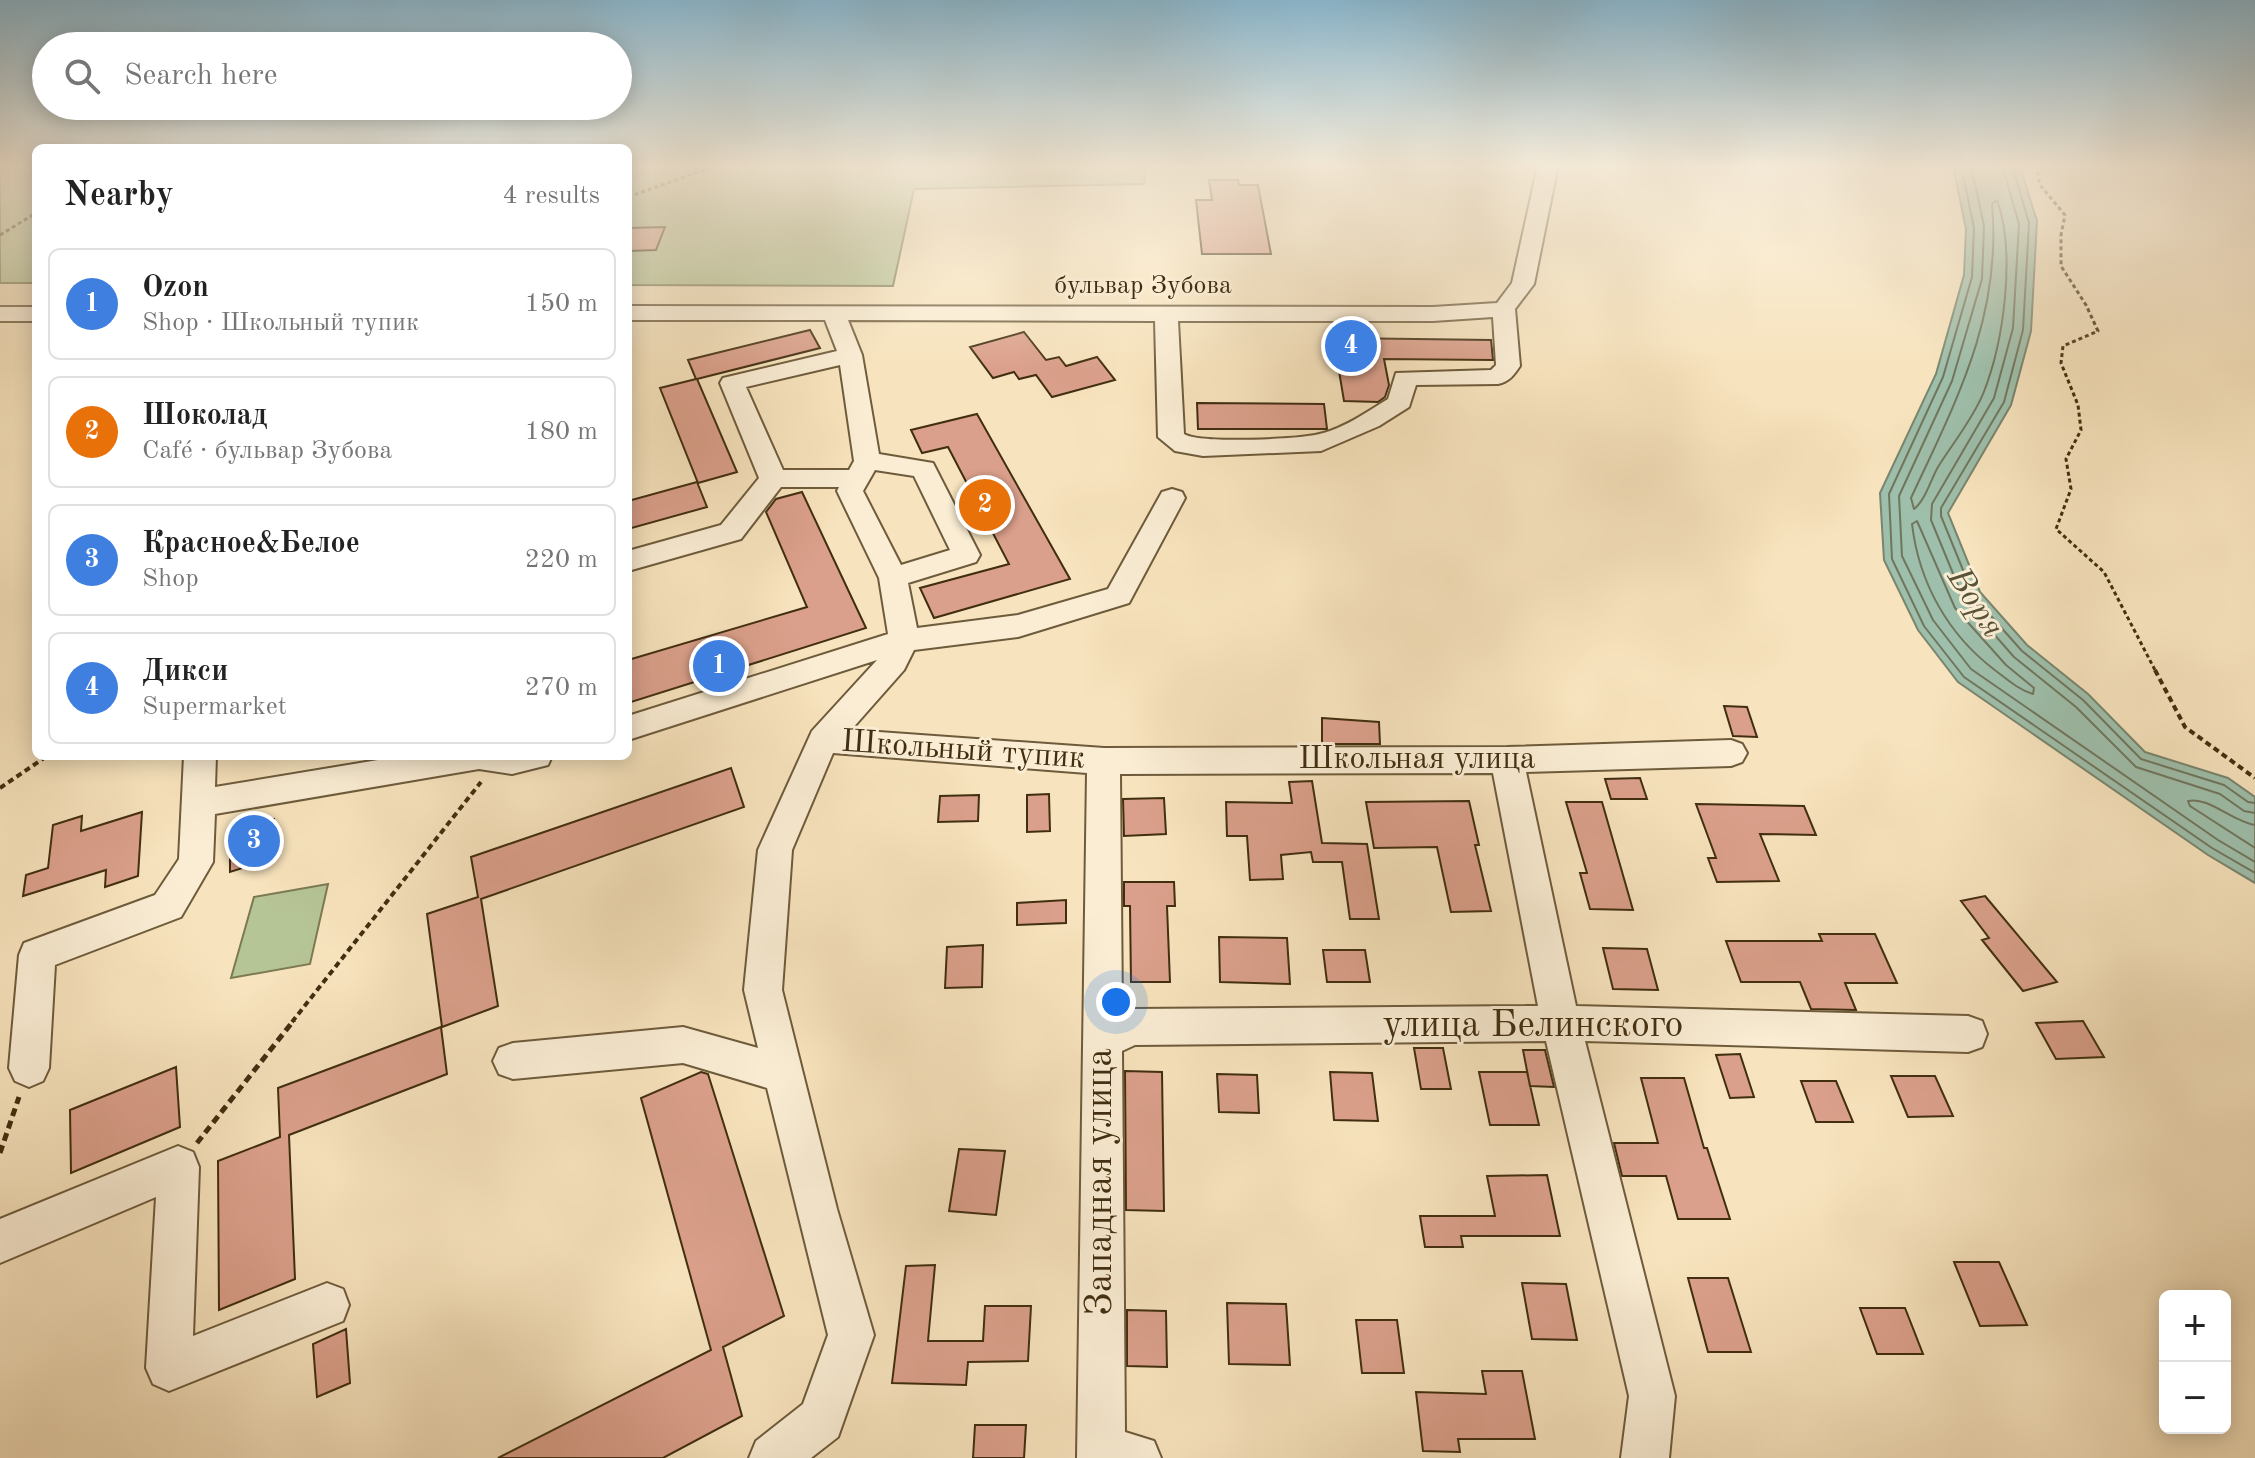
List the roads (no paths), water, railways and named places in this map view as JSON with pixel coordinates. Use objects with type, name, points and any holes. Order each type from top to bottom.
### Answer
[{"type":"street","points":[[1166,314],[1171,437],[1184,445],[1203,448],[1321,443],[1370,421],[1400,402],[1405,378],[1498,377],[1508,366],[1504,309],[1523,284],[1534,233]]},
{"type":"street","name":"бульвар Зубова","points":[[632,313],[834,313],[942,303],[1166,314],[1433,314],[1504,309]]},
{"type":"street","points":[[773,1458],[812,1439],[851,1335],[763,990],[775,850],[823,740],[893,662],[904,640],[893,578],[850,491],[862,469],[850,355],[834,313]]},
{"type":"street","points":[[0,314],[32,314]]},
{"type":"street","points":[[773,479],[732,383],[850,355]]},
{"type":"street","points":[[632,560],[731,532],[773,479],[862,469],[924,469],[966,555],[893,578]]},
{"type":"street","points":[[632,727],[904,640],[1018,626],[1119,596],[1172,498]]},
{"type":"street","name":"Школьный тупик","points":[[823,740],[1104,761]]},
{"type":"street","name":"Школьная улица","points":[[1104,761],[1507,760],[1731,753]]},
{"type":"street","points":[[29,1068],[37,955],[168,906],[196,862],[200,760]]},
{"type":"street","points":[[198,803],[455,760]]},
{"type":"street","points":[[1507,760],[1561,1023],[1652,1396],[1645,1458]]},
{"type":"street","name":"Западная улица","points":[[1104,761],[1101,1042],[1113,1456]]},
{"type":"street","name":"улица Белинского","points":[[1101,1042],[1132,1027],[1561,1023],[1968,1034]]},
{"type":"street","points":[[513,1061],[683,1045],[783,1074]]},
{"type":"street","points":[[0,1241],[178,1167],[169,1368],[327,1305]]},
{"type":"water","name":"Воря","points":[[1966,233],[2036,233],[2031,331],[2011,405],[1948,513],[1980,592],[2027,645],[2088,694],[2145,752],[2228,778],[2255,797],[2255,883],[2208,855],[1958,682],[1918,630],[1884,560],[1880,493],[1936,374],[1964,275]]},
{"type":"place","name":"Дикси","points":[[1351,346]]},
{"type":"place","name":"Шоколад","points":[[985,505]]},
{"type":"place","name":"Ozon","points":[[719,666]]},
{"type":"place","name":"Красное&Белое","points":[[254,841]]}]
